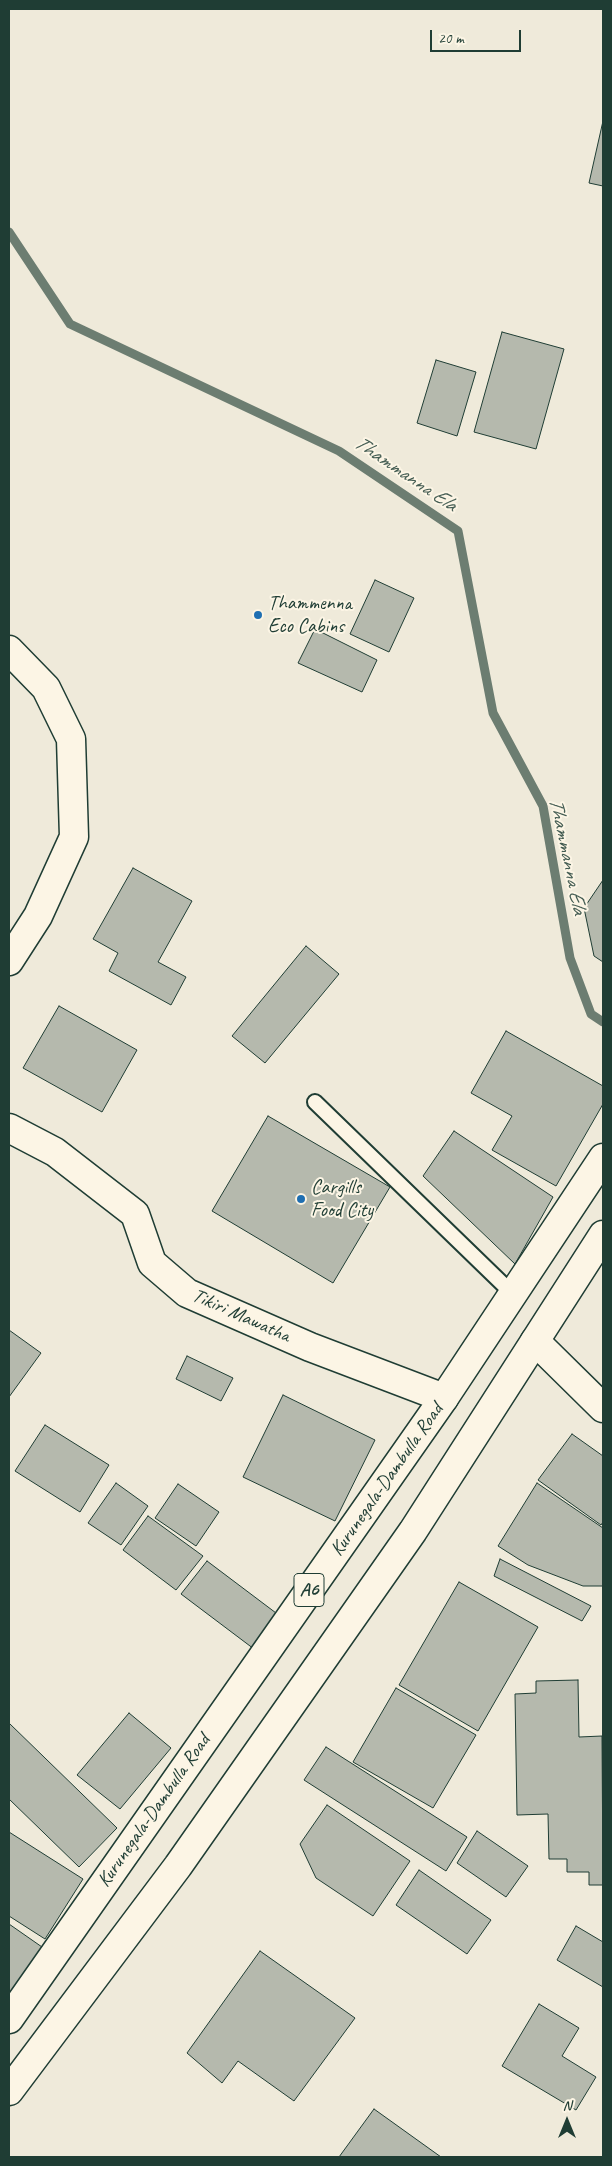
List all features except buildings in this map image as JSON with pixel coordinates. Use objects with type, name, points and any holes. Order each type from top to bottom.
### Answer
[{"type":"main road","points":[[9,650],[46,688],[71,739],[74,837],[38,916],[9,961]]},
{"type":"main road","name":"Tikiri Mawatha","points":[[9,1128],[55,1152],[135,1214],[152,1263],[187,1293],[310,1347],[444,1398]]},
{"type":"main road","name":"Kurunegala-Dambulla Road","points":[[9,2019],[444,1398],[603,1158]]},
{"type":"main road","name":"A6","points":[[9,2091],[190,1850],[413,1531],[603,1235]]},
{"type":"main road","points":[[535,1341],[603,1408]]},
{"type":"lane","points":[[315,1102],[513,1294]]},
{"type":"waterway","name":"Thammanna Ela","points":[[9,232],[70,324],[339,451],[458,531],[493,713],[543,806],[570,958],[591,1014],[603,1022]]},
{"type":"place","name":"Thammenna Eco Cabins","points":[[258,615]]},
{"type":"place","name":"Cargills Food City","points":[[301,1199]]}]
